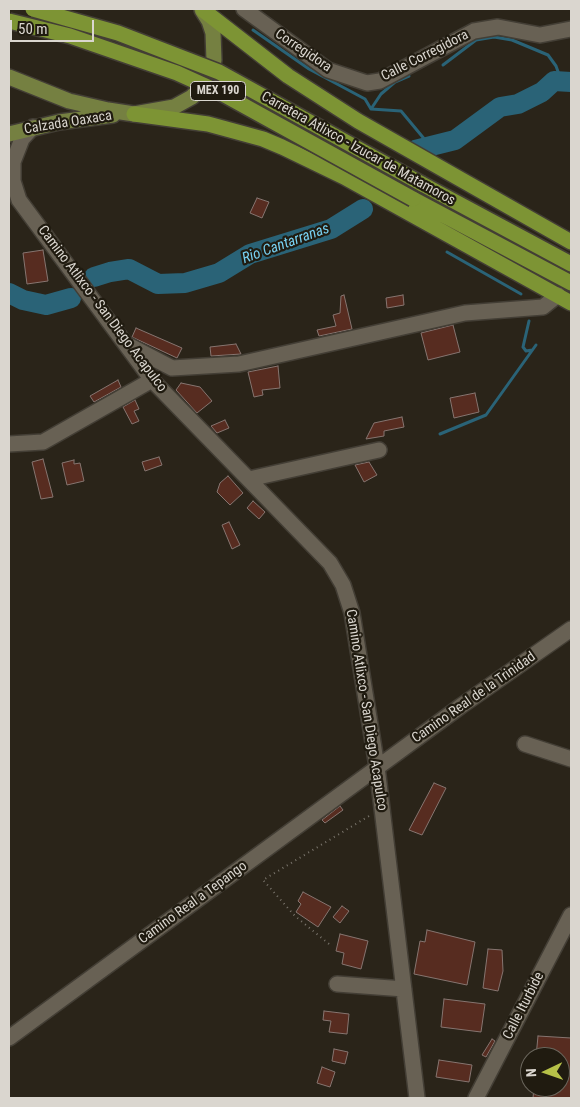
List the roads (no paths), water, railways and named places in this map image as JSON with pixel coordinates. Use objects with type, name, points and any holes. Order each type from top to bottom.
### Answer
[{"type":"highway","name":"Carretera Atlixco - Izucar de Matamoros","points":[[32,9],[118,33],[219,72],[571,264]]},
{"type":"highway","points":[[202,10],[281,71],[349,116],[571,242]]},
{"type":"highway","name":"Carretera Atlixco - Izucar de Matamoros","points":[[9,21],[70,36],[177,73],[221,93],[571,282]]},
{"type":"highway","points":[[131,114],[208,124],[264,140],[322,166],[565,299]]},
{"type":"main road","name":"Calzada Oaxaca","points":[[9,134],[33,127],[164,110],[183,103],[199,92],[210,78],[214,60],[214,33],[202,10]]},
{"type":"main road","points":[[9,77],[69,101],[131,114]]},
{"type":"street","name":"Corregidora","points":[[244,9],[328,70],[367,83]]},
{"type":"street","name":"Calle Corregidora","points":[[367,83],[380,80],[474,31],[498,27],[540,35],[571,29]]},
{"type":"street","name":"Camino Atlixco - San Diego Acapulco","points":[[33,127],[22,139],[13,162],[14,195],[152,380],[330,563],[343,586],[352,613],[377,767],[417,1098]]},
{"type":"street","points":[[121,338],[172,368],[239,364],[465,314],[543,307],[565,299]]},
{"type":"street","points":[[9,444],[43,442],[152,380]]},
{"type":"street","points":[[249,479],[379,450]]},
{"type":"street","name":"Camino Real de la Trinidad","points":[[377,767],[571,629]]},
{"type":"street","points":[[525,744],[571,759]]},
{"type":"street","name":"Camino Real a Tepango","points":[[9,1038],[377,767]]},
{"type":"street","name":"Calle Iturbide","points":[[476,1098],[571,915]]},
{"type":"street","points":[[336,984],[404,989]]},
{"type":"waterway","points":[[253,30],[309,69],[365,99],[371,109],[401,111],[431,147]]},
{"type":"waterway","points":[[443,65],[476,40],[494,37],[512,40],[548,55],[556,66],[561,80]]},
{"type":"waterway","points":[[371,109],[381,94],[395,82],[409,76]]},
{"type":"waterway","name":"Rio Cantarranas","points":[[415,150],[455,140],[500,107],[518,104],[542,92],[554,81],[571,82]]},
{"type":"waterway","name":"Rio Cantarranas","points":[[94,277],[129,269],[158,284],[185,283],[219,273],[250,254],[331,229],[363,209]]},
{"type":"waterway","points":[[447,252],[521,294]]},
{"type":"waterway","name":"Rio Cantarranas","points":[[9,293],[23,300],[46,305],[71,298]]},
{"type":"waterway","points":[[529,321],[523,347],[526,351],[532,350]]},
{"type":"waterway","points":[[440,434],[486,415],[536,345]]}]
